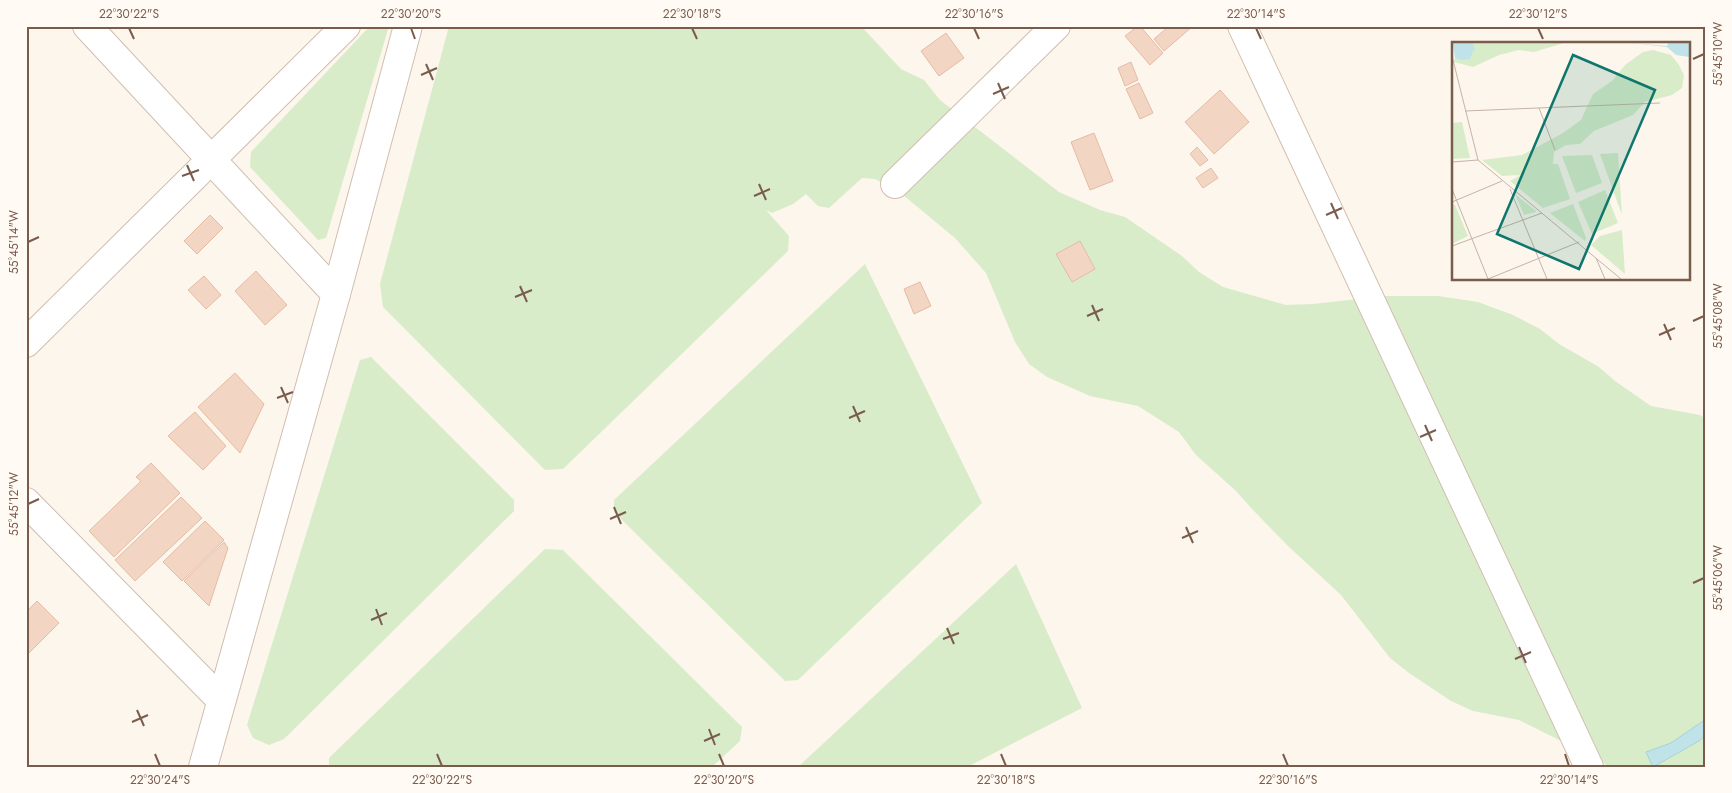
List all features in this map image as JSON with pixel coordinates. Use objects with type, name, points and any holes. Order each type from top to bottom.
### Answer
[{"type":"street","points":[[87,26],[336,294]]},
{"type":"street","points":[[26,343],[346,26]]},
{"type":"street","points":[[203,767],[336,294],[408,26]]},
{"type":"street","points":[[895,184],[1056,26]]},
{"type":"street","points":[[1242,26],[1589,767]]},
{"type":"street","points":[[26,502],[221,700]]},
{"type":"green space","points":[[370,26],[389,26],[326,238],[318,240],[250,167],[251,152]]},
{"type":"green space","points":[[449,26],[861,26],[901,69],[924,80],[940,100],[1059,192],[1100,210],[1125,217],[1182,256],[1199,272],[1223,287],[1286,305],[1385,296],[1438,296],[1478,302],[1513,315],[1540,329],[1559,344],[1599,367],[1615,381],[1651,406],[1700,415],[1706,419],[1706,767],[1608,767],[1593,751],[1571,746],[1519,720],[1473,711],[1451,701],[1409,673],[1390,658],[1341,595],[1287,545],[1236,491],[1196,455],[1179,432],[1138,406],[1090,396],[1047,377],[1029,364],[1015,342],[986,273],[955,238],[897,190],[875,179],[862,178],[829,208],[818,206],[806,194],[793,204],[772,213],[766,210],[789,236],[788,251],[563,469],[545,470],[383,307],[380,284]]},
{"type":"green space","points":[[865,264],[982,503],[798,680],[785,681],[614,512],[614,500]]},
{"type":"green space","points":[[371,357],[514,500],[514,511],[284,739],[269,745],[253,738],[247,725],[360,360]]},
{"type":"green space","points":[[545,549],[563,550],[742,727],[740,741],[712,767],[329,767],[329,758]]},
{"type":"green space","points":[[1016,564],[1082,708],[967,767],[798,767]]},
{"type":"water","points":[[1706,719],[1706,735],[1699,741],[1653,767],[1646,752],[1671,743]]},
{"type":"building","points":[[1138,26],[1163,53],[1150,65],[1125,36]]},
{"type":"building","points":[[1169,26],[1193,26],[1164,51],[1154,39]]},
{"type":"building","points":[[946,33],[964,58],[939,76],[921,51]]},
{"type":"building","points":[[1131,62],[1138,80],[1125,86],[1118,68]]},
{"type":"building","points":[[1139,83],[1153,113],[1140,119],[1126,89]]},
{"type":"building","points":[[1220,90],[1249,122],[1214,154],[1185,122]]},
{"type":"building","points":[[1094,133],[1113,181],[1090,190],[1071,142]]},
{"type":"building","points":[[1197,147],[1208,160],[1200,166],[1190,154]]},
{"type":"building","points":[[1211,168],[1218,178],[1203,188],[1196,178]]},
{"type":"building","points":[[210,215],[223,228],[197,254],[184,241]]},
{"type":"building","points":[[1080,241],[1095,269],[1072,282],[1056,254]]},
{"type":"building","points":[[256,271],[287,305],[265,325],[235,291]]},
{"type":"building","points":[[204,276],[221,295],[206,309],[188,290]]},
{"type":"building","points":[[920,282],[931,306],[914,314],[904,289]]},
{"type":"building","points":[[235,373],[264,404],[240,453],[198,407]]},
{"type":"building","points":[[195,412],[226,446],[203,470],[168,436]]},
{"type":"building","points":[[151,463],[180,493],[114,557],[89,531],[141,481],[136,477]]},
{"type":"building","points":[[181,497],[202,518],[135,581],[115,560]]},
{"type":"building","points":[[205,521],[224,540],[182,581],[163,562]]},
{"type":"building","points":[[224,542],[228,548],[209,606],[184,581]]},
{"type":"building","points":[[37,601],[59,623],[26,656],[26,612]]}]
